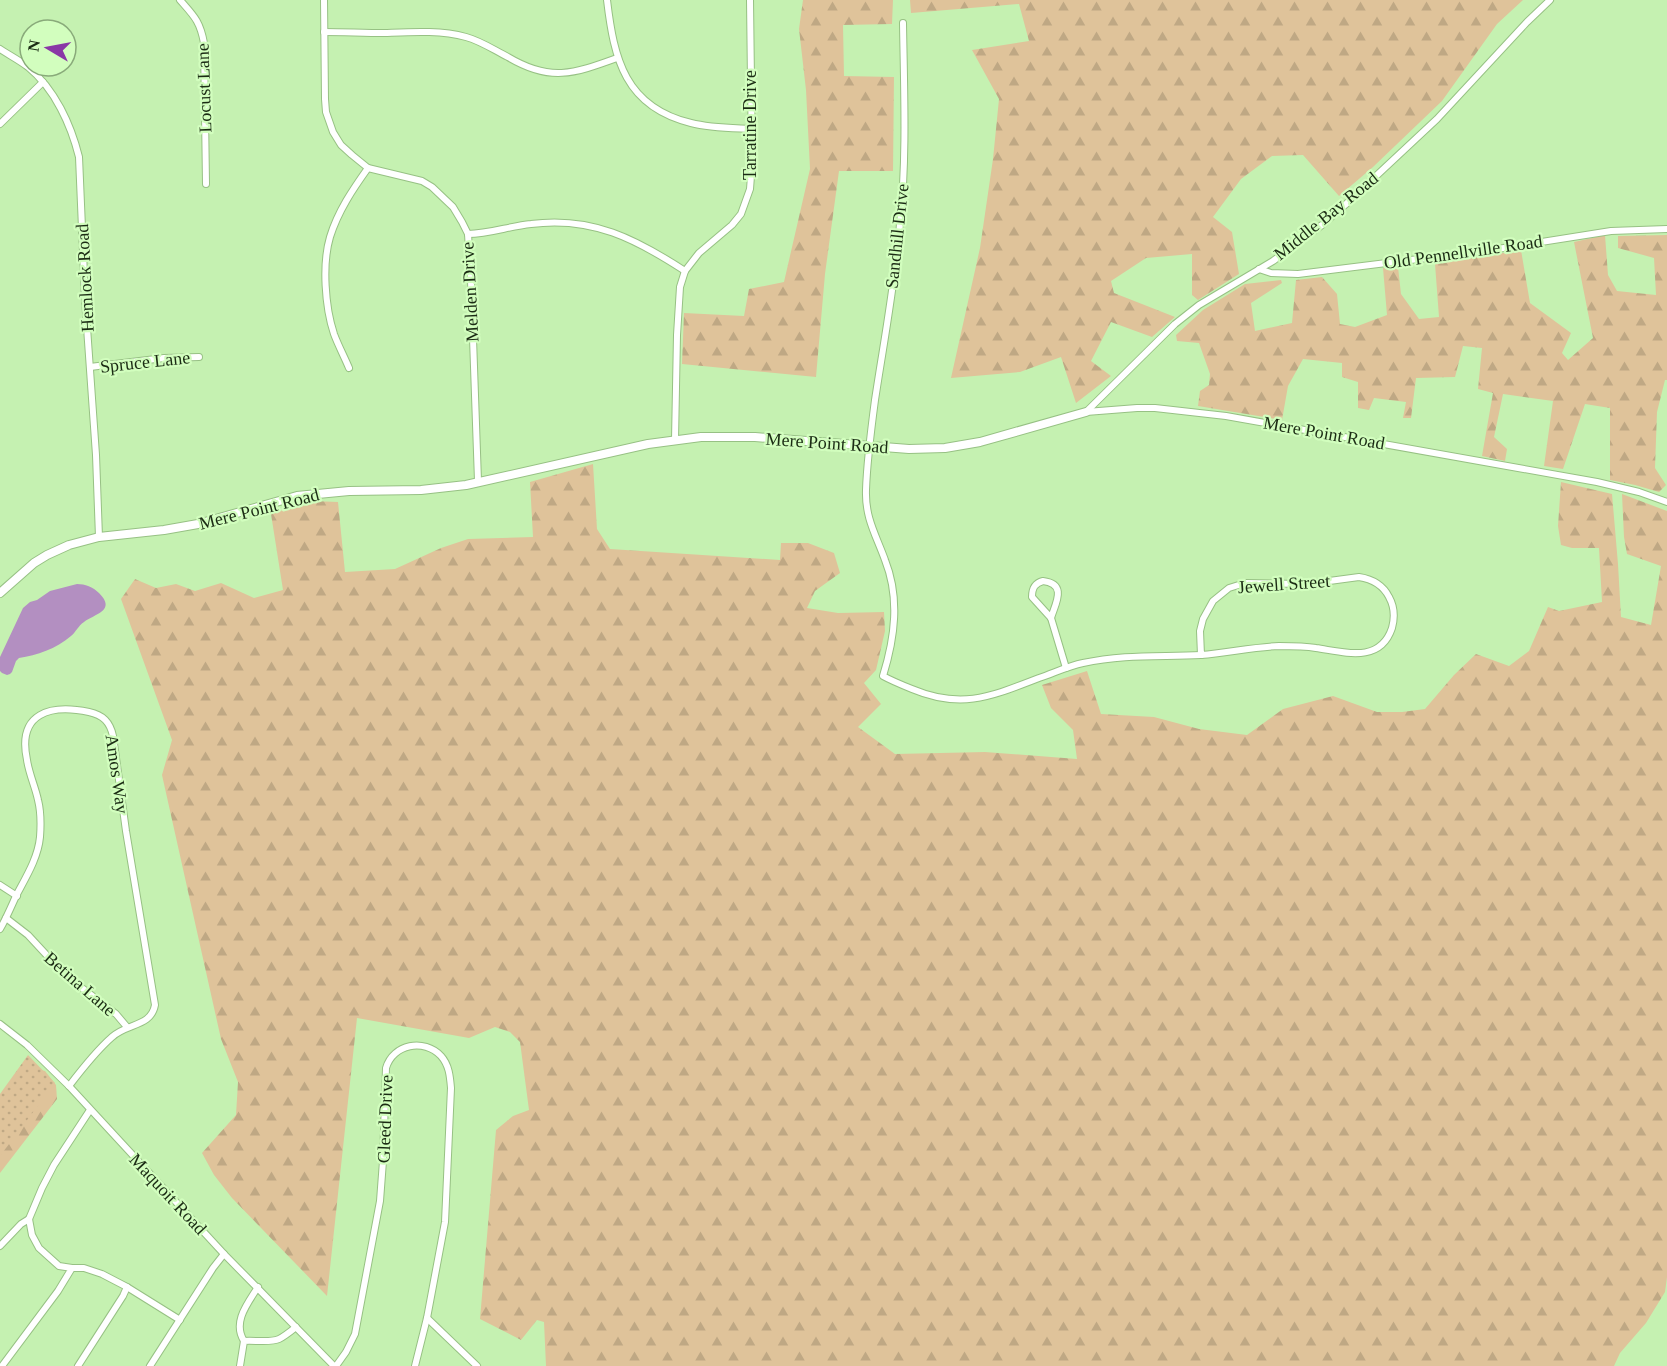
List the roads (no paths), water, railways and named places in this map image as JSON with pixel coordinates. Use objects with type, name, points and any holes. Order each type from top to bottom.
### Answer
[{"type":"street","name":"Locust Lane","points":[[180,0],[201,28],[204,43],[206,184]]},
{"type":"street","name":"Melden Drive","points":[[324,0],[326,112],[341,145],[368,168],[422,180],[432,187],[453,207],[468,234],[478,482]]},
{"type":"street","points":[[607,0],[617,58],[624,75],[645,100],[658,110],[692,124],[751,129]]},
{"type":"street","name":"Tarratine Drive","points":[[675,440],[680,287],[685,271],[699,253],[732,225],[741,214],[752,176],[750,0]]},
{"type":"street","name":"Middle Bay Road","points":[[1086,412],[1175,324],[1198,305],[1259,269],[1294,245],[1344,205],[1437,119],[1550,0]]},
{"type":"street","name":"Sandhill Drive","points":[[883,676],[893,638],[895,604],[889,571],[867,512],[866,492],[869,446],[900,225],[903,184],[903,23]]},
{"type":"street","points":[[324,32],[431,33],[467,37],[491,47],[522,65],[549,73],[567,73],[617,58]]},
{"type":"street","name":"Hemlock Road","points":[[0,49],[29,68],[42,82],[65,116],[79,157],[99,537]]},
{"type":"street","points":[[0,124],[42,82]]},
{"type":"street","points":[[349,368],[338,344],[330,317],[327,250],[335,224],[347,199],[368,168]]},
{"type":"street","points":[[468,234],[546,222],[583,224],[619,234],[685,271]]},
{"type":"street","name":"Old Pennellville Road","points":[[1259,269],[1271,273],[1298,274],[1491,250],[1611,231],[1667,229]]},
{"type":"street","name":"Spruce Lane","points":[[90,367],[164,358],[199,357]]},
{"type":"street","name":"Mere Point Road","points":[[0,593],[47,555],[69,545],[99,537],[198,524],[297,496],[349,491],[421,490],[466,485],[675,440],[737,437],[927,449],[962,446],[1014,434],[1086,412],[1137,408],[1226,416],[1597,482],[1639,492],[1667,502]]},
{"type":"street","name":"Jewell Street","points":[[883,676],[932,697],[968,700],[1001,692],[1080,663],[1124,656],[1201,655],[1294,646],[1365,653],[1379,646],[1388,637],[1393,625],[1393,605],[1382,587],[1359,577],[1307,584],[1262,582],[1236,584],[1217,596],[1208,607],[1200,631],[1201,655]]},
{"type":"street","points":[[1051,618],[1058,591],[1051,582],[1039,582],[1034,587],[1032,597],[1051,618],[1066,668]]},
{"type":"street","name":"Amos Way","points":[[1,927],[32,865],[40,834],[41,814],[26,753],[29,725],[40,714],[57,709],[75,709],[94,713],[109,722],[113,736],[126,831],[154,998],[153,1012],[148,1019],[127,1027],[112,1037],[69,1086]]},
{"type":"street","points":[[0,885],[16,896]]},
{"type":"street","name":"Betina Lane","points":[[6,918],[28,935],[66,976],[116,1014],[127,1027]]},
{"type":"street","name":"Maquoit Road","points":[[0,1024],[27,1045],[69,1086],[224,1254],[335,1366]]},
{"type":"street","name":"Gleed Drive","points":[[335,1366],[346,1352],[355,1334],[380,1201],[386,1068],[396,1051],[418,1046],[435,1050],[441,1056],[448,1068],[451,1088],[445,1222],[427,1318],[415,1366]]},
{"type":"street","points":[[0,1246],[29,1219],[54,1164],[90,1110]]},
{"type":"street","points":[[29,1219],[39,1248],[59,1266],[93,1270],[127,1287],[180,1320]]},
{"type":"street","points":[[150,1366],[224,1254]]},
{"type":"street","points":[[2,1366],[58,1291],[72,1268]]},
{"type":"street","points":[[78,1366],[127,1287]]},
{"type":"street","points":[[240,1366],[244,1341],[239,1330],[240,1317],[258,1287]]},
{"type":"street","points":[[427,1318],[477,1366]]},
{"type":"street","points":[[244,1341],[281,1339],[296,1327]]}]
